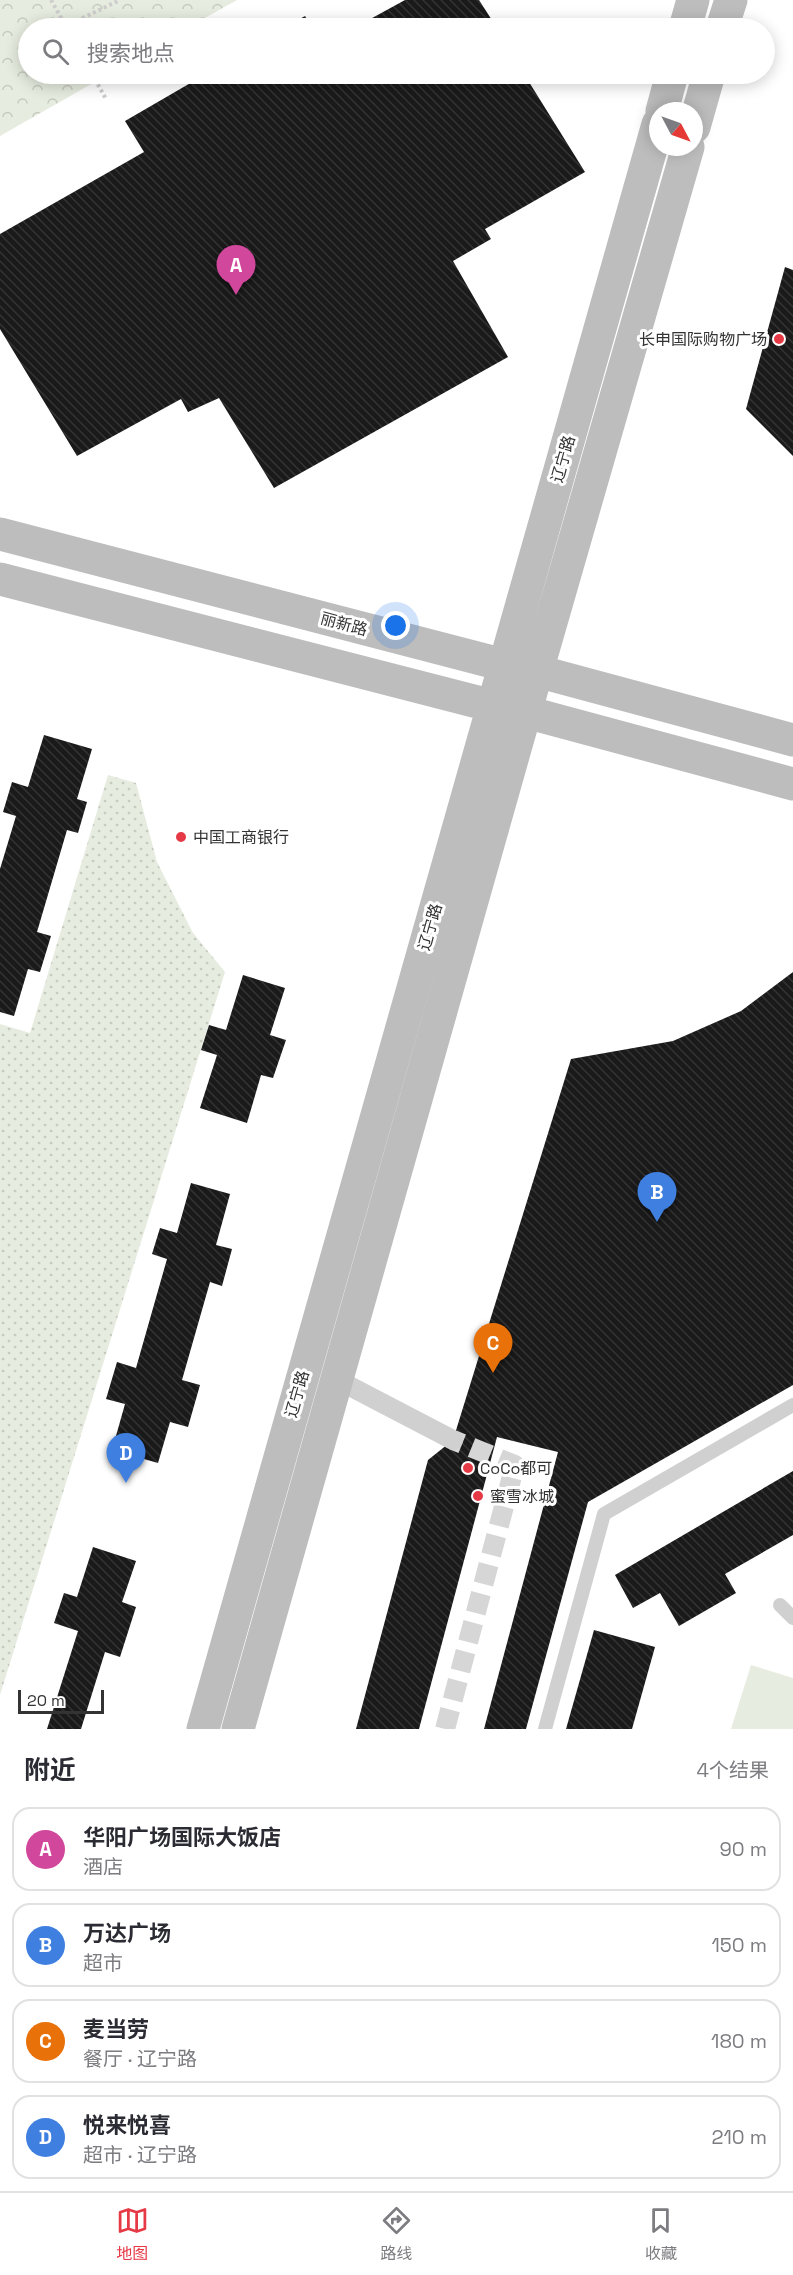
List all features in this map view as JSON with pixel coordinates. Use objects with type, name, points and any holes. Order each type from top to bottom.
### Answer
[{"type":"main road","points":[[688,18],[693,0]]},
{"type":"main road","points":[[725,18],[731,0]]},
{"type":"main road","points":[[664,102],[669,84]]},
{"type":"main road","points":[[702,102],[707,84]]},
{"type":"main road","name":"辽宁路","points":[[203,1729],[649,156]]},
{"type":"main road","name":"辽宁路","points":[[237,1729],[685,156]]},
{"type":"main road","name":"丽新路","points":[[0,534],[504,665],[537,671],[793,740]]},
{"type":"main road","points":[[0,579],[493,706],[526,712],[793,784]]},
{"type":"street","points":[[336,1379],[453,1440]]},
{"type":"lane","points":[[545,1729],[604,1514],[793,1405]]},
{"type":"lane","points":[[780,1605],[793,1618]]},
{"type":"path","points":[[51,0],[62,18]]},
{"type":"path","points":[[85,18],[120,0]]},
{"type":"path","points":[[98,84],[106,99]]},
{"type":"green space","points":[[0,0],[237,0],[205,18],[18,18],[18,84],[91,84],[0,136]]},
{"type":"green space","points":[[108,775],[136,783],[157,862],[193,933],[225,972],[0,1695],[0,1024],[30,1033]]},
{"type":"green space","points":[[751,1665],[793,1678],[793,1729],[731,1729]]},
{"type":"building","points":[[405,0],[479,0],[491,18],[372,18]]},
{"type":"building","points":[[189,84],[530,84],[585,172],[485,229],[491,239],[453,261],[508,357],[274,488],[219,398],[188,412],[181,399],[77,456],[0,329],[0,234],[144,152],[125,121]]},
{"type":"building","name":"长申国际购物广场","points":[[785,267],[793,270],[793,456],[746,409]]},
{"type":"building","points":[[44,735],[92,749],[77,799],[87,802],[78,833],[67,830],[37,932],[51,936],[40,972],[28,969],[14,1016],[0,1012],[0,869],[16,816],[3,812],[12,782],[28,787]]},
{"type":"building","points":[[793,972],[793,1385],[588,1502],[526,1729],[484,1729],[558,1452],[497,1437],[419,1729],[356,1729],[428,1460],[453,1440],[571,1059],[673,1041],[741,1011]]},
{"type":"building","points":[[243,975],[285,988],[270,1035],[286,1040],[273,1078],[261,1075],[247,1123],[200,1108],[217,1055],[201,1050],[209,1025],[226,1030]]},
{"type":"building","points":[[191,1183],[230,1194],[216,1245],[232,1249],[222,1286],[210,1282],[182,1380],[200,1385],[188,1427],[170,1422],[158,1463],[112,1450],[125,1404],[106,1399],[117,1362],[136,1368],[167,1259],[152,1254],[160,1228],[177,1233]]},
{"type":"building","points":[[793,1471],[793,1535],[725,1574],[736,1593],[679,1626],[660,1593],[633,1608],[615,1575]]},
{"type":"building","points":[[93,1547],[136,1561],[122,1602],[136,1607],[120,1657],[105,1652],[81,1729],[47,1729],[78,1631],[54,1623],[64,1593],[77,1597]]},
{"type":"building","points":[[594,1630],[655,1647],[632,1729],[566,1729]]},
{"type":"tunnel","points":[[445,1729],[515,1465],[453,1440]]},
{"type":"place","name":"华阳广场国际大饭店","points":[[236,295]]},
{"type":"place","name":"长申国际购物广场","points":[[779,339]]},
{"type":"place","name":"中国工商银行","points":[[181,837]]},
{"type":"place","name":"万达广场","points":[[657,1222]]},
{"type":"place","name":"麦当劳","points":[[493,1373]]},
{"type":"place","name":"CoCo都可","points":[[468,1468]]},
{"type":"place","name":"悦来悦喜","points":[[126,1483]]},
{"type":"place","name":"蜜雪冰城","points":[[478,1496]]}]
